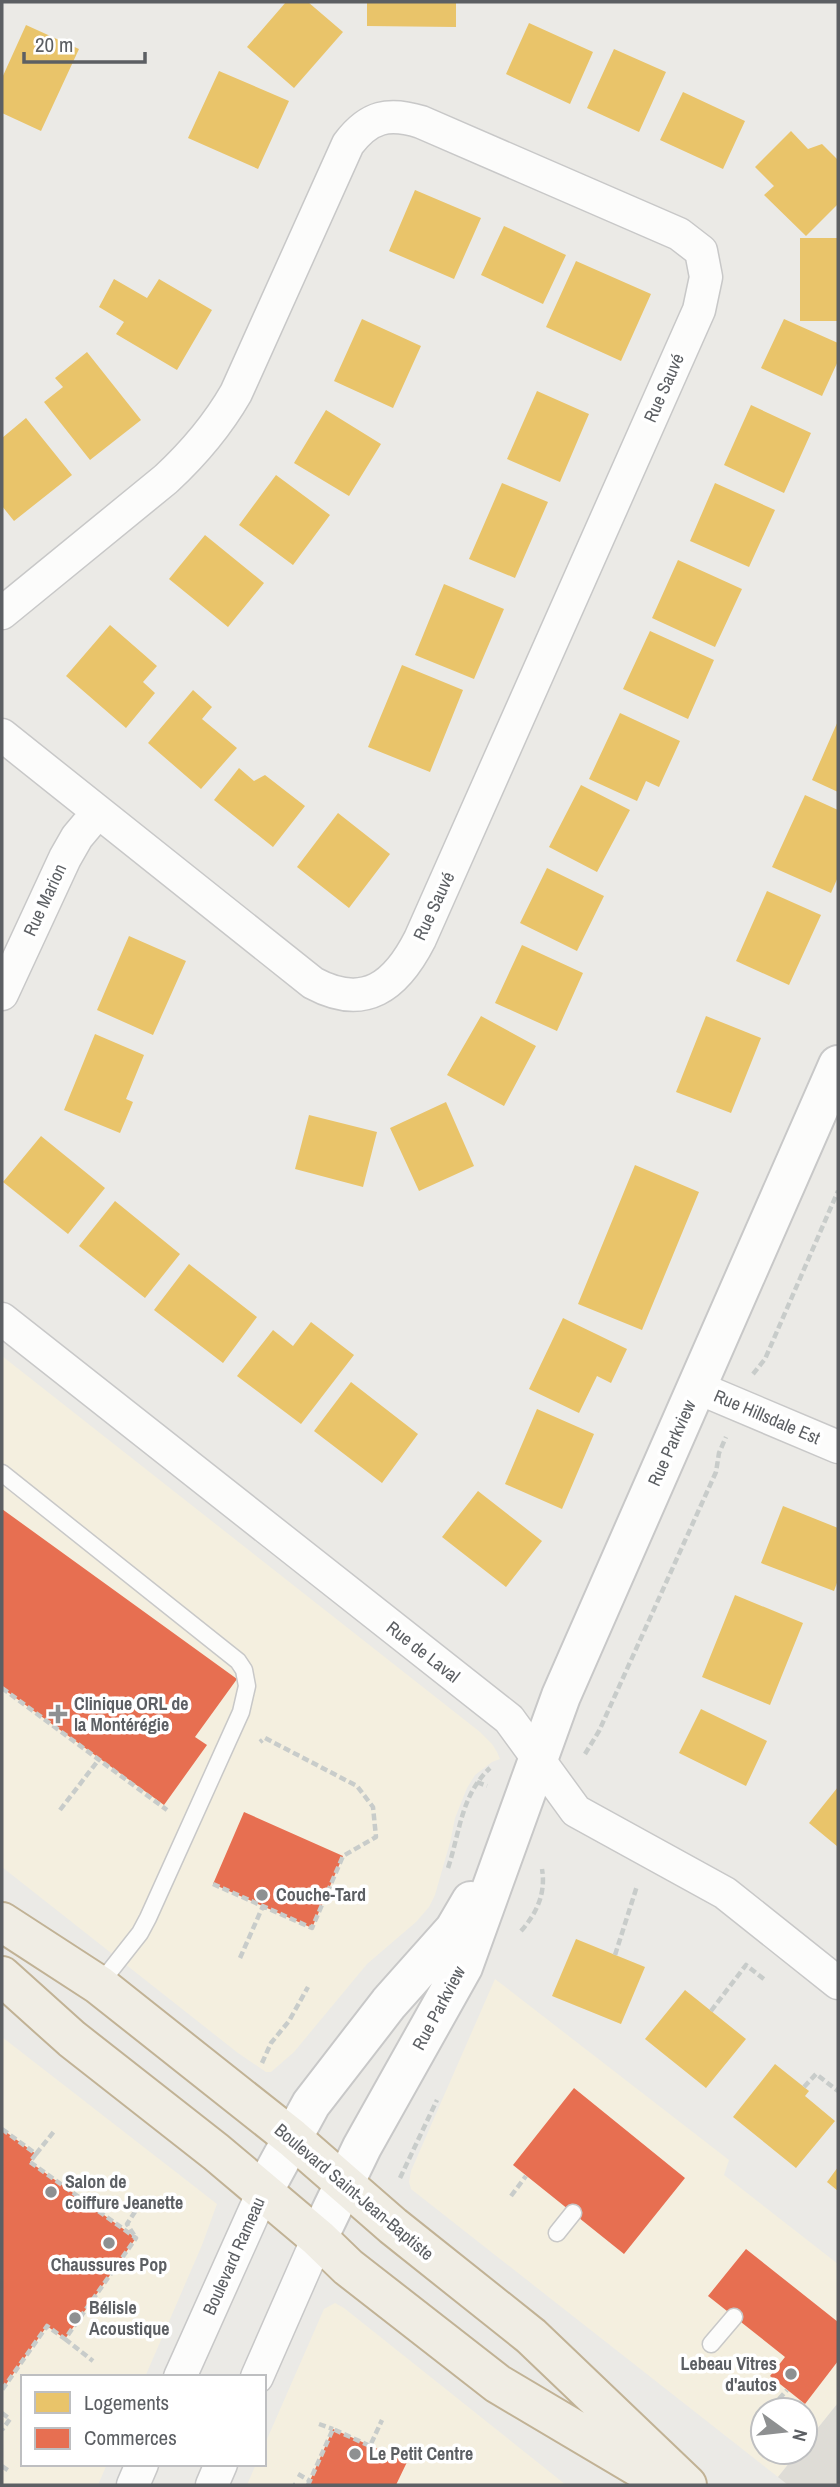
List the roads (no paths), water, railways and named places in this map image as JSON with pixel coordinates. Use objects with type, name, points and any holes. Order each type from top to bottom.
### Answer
[{"type":"highway","name":"Boulevard Saint-Jean-Baptiste","points":[[2,1922],[99,1985],[292,2138],[448,2271],[531,2336],[687,2485]]},
{"type":"highway","points":[[2,1976],[72,2039],[216,2152],[318,2238],[348,2267],[498,2384],[668,2485]]},
{"type":"street","name":"Rue Sauvé","points":[[2,613],[166,479],[216,426],[236,393],[348,144],[366,125],[392,116],[421,122],[679,234],[701,251],[706,277],[699,310],[430,916],[412,953],[394,979],[361,995],[345,996],[313,983],[2,735]]},
{"type":"street","name":"Rue Marion","points":[[2,994],[65,858],[77,837],[98,812]]},
{"type":"street","name":"Rue Parkview","points":[[345,2183],[362,2147],[463,1967],[561,1696],[838,1065]]},
{"type":"street","name":"Rue de Laval","points":[[2,1319],[509,1719],[576,1811],[725,1893],[838,1983]]},
{"type":"street","name":"Rue Hillsdale Est","points":[[696,1387],[838,1447]]},
{"type":"street","name":"Rue Parkview","points":[[292,2138],[311,2104],[342,2063],[389,2003],[454,1930],[515,1824]]},
{"type":"street","name":"Boulevard Rameau","points":[[181,2375],[263,2192],[292,2138]]},
{"type":"street","points":[[258,2375],[345,2183]]},
{"type":"street","points":[[133,2485],[141,2466]]},
{"type":"street","points":[[212,2485],[220,2466]]},
{"type":"lane","points":[[2,1473],[238,1661],[244,1670],[247,1686],[242,1712],[226,1748],[148,1917],[134,1941],[99,1985]]},
{"type":"lane","points":[[557,2233],[573,2213]]},
{"type":"lane","points":[[711,2344],[734,2317]]},
{"type":"place","name":"Clinique ORL de la Montérégie","points":[[58,1714]]},
{"type":"place","name":"Couche-Tard","points":[[262,1895]]},
{"type":"place","name":"Salon de coiffure Jeanette","points":[[51,2192]]},
{"type":"place","name":"Chaussures Pop","points":[[109,2243]]},
{"type":"place","name":"Bélisle Acoustique","points":[[75,2318]]},
{"type":"place","name":"Lebeau Vitres d'autos","points":[[791,2374]]},
{"type":"place","name":"Le Petit Centre","points":[[355,2454]]}]
